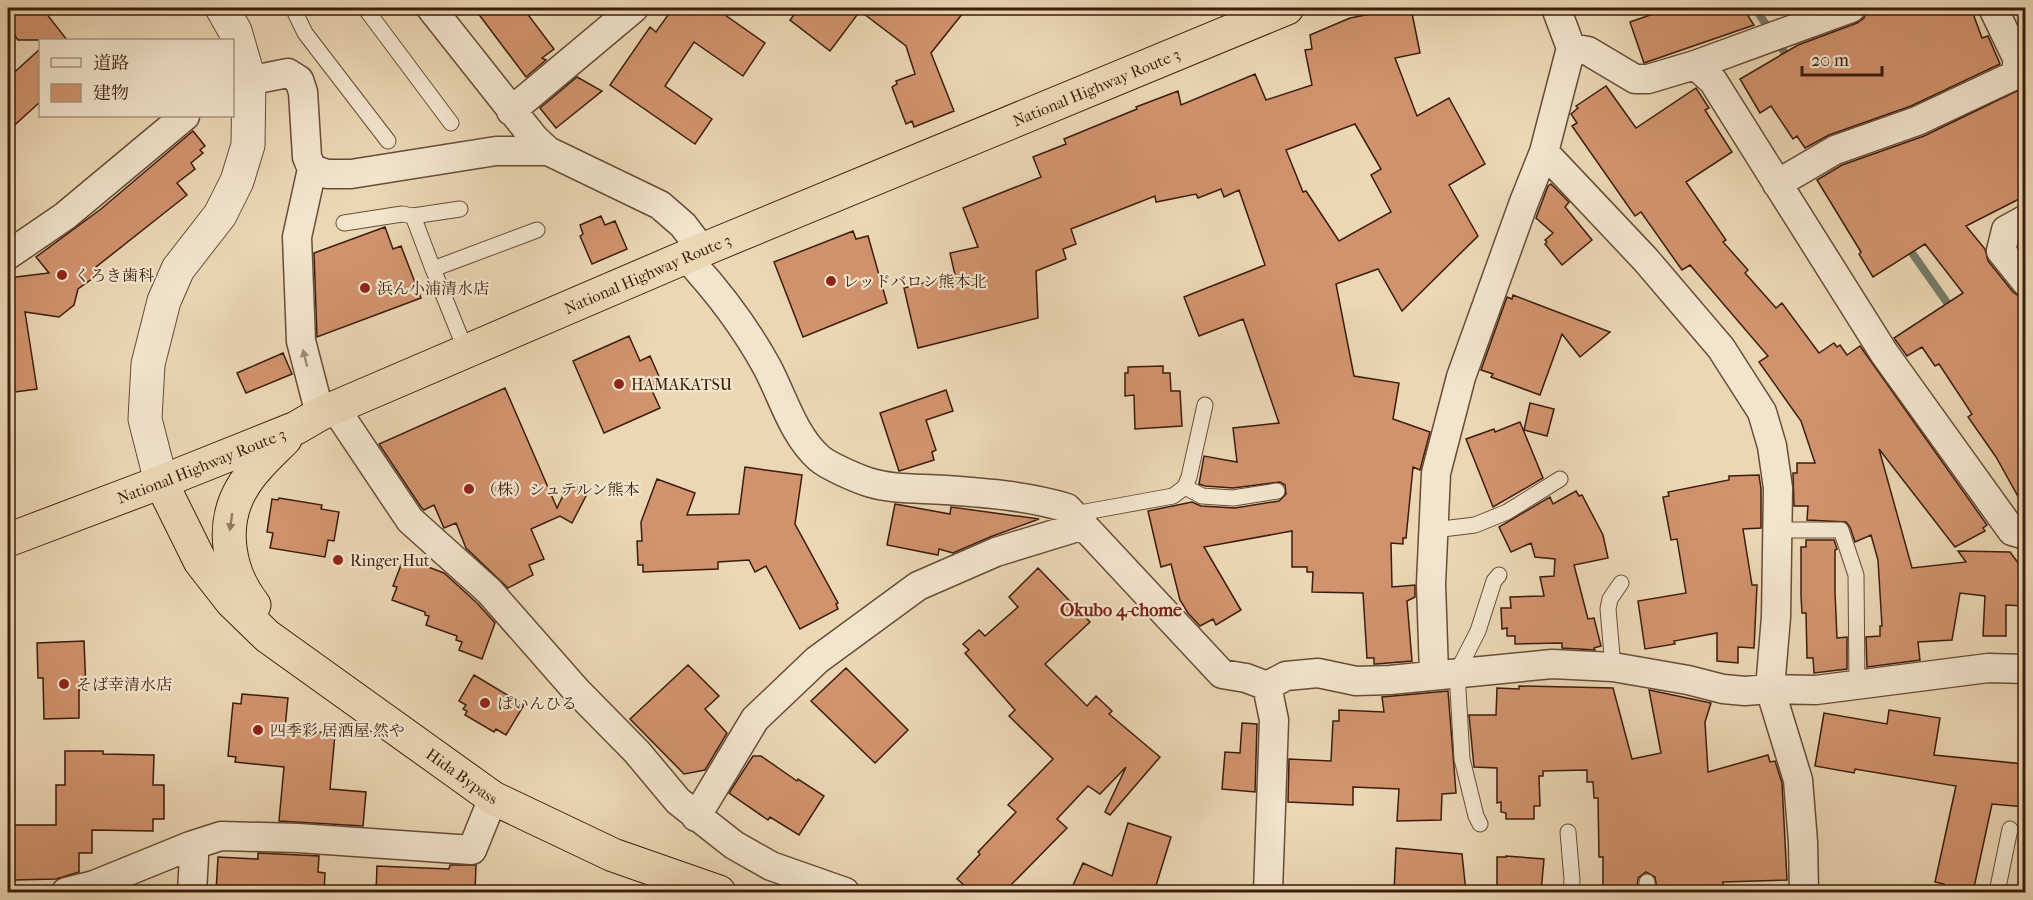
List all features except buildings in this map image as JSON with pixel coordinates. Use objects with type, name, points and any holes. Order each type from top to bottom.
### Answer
[{"type":"highway","name":"National Highway Route 3","points":[[8,540],[161,482],[694,254],[1287,8]]},
{"type":"highway","points":[[290,652],[250,600],[238,579],[229,548],[229,530],[231,516],[241,489],[255,470],[317,417]]},
{"type":"highway","name":"Hida Bypass","points":[[161,482],[200,561],[232,602],[260,630],[493,798],[613,855],[719,892]]},
{"type":"street","points":[[161,482],[145,419],[148,364],[164,301],[178,269],[220,215],[237,181],[248,145],[235,31],[222,8]]},
{"type":"street","points":[[431,8],[534,138],[548,151],[660,205],[683,225],[694,254],[766,366],[803,441],[820,459],[868,482],[895,488],[945,490],[1042,500],[1067,508],[1222,674],[1246,678],[1267,686],[1286,676],[1318,673],[1356,681],[1390,680],[1552,664],[1613,667],[1688,680],[1723,689],[1745,691],[1816,690],[1988,668],[2025,669]]},
{"type":"street","points":[[512,111],[634,8]]},
{"type":"street","points":[[1445,673],[1431,584],[1436,472],[1461,377],[1544,153],[1570,48],[1556,8]]},
{"type":"street","points":[[1570,48],[1588,51],[1635,79],[1648,79],[1695,65],[1851,8]]},
{"type":"street","points":[[1777,184],[1847,146],[1917,121],[2015,75],[2018,60],[1993,8]]},
{"type":"street","points":[[1695,65],[1713,81],[1891,363],[2012,531],[2025,536]]},
{"type":"street","points":[[241,81],[288,73],[299,80],[303,92],[307,157],[312,169],[297,237],[301,341],[317,417],[410,520],[489,591],[576,690],[637,752],[678,801],[734,845],[771,866],[845,892]]},
{"type":"street","points":[[8,255],[65,216],[184,117]]},
{"type":"street","points":[[312,169],[327,174],[351,174],[496,151],[548,151]]},
{"type":"street","points":[[1544,153],[1645,259],[1721,348],[1762,412],[1772,446],[1778,488],[1776,616],[1770,689],[1798,780],[1804,892]]},
{"type":"street","points":[[2025,219],[2006,230],[2001,251],[2025,282]]},
{"type":"street","points":[[696,817],[755,719],[817,660],[918,586],[996,552],[1080,521]]},
{"type":"street","points":[[1267,686],[1274,720],[1268,892]]},
{"type":"street","points":[[66,892],[94,885],[190,846],[221,836],[298,838],[472,850],[493,798]]},
{"type":"street","points":[[190,846],[194,857],[192,892]]},
{"type":"lane","points":[[293,8],[305,33],[388,141]]},
{"type":"lane","points":[[365,8],[451,123]]},
{"type":"lane","points":[[344,223],[402,214],[413,216],[460,209]]},
{"type":"lane","points":[[413,216],[466,351]]},
{"type":"lane","points":[[433,269],[537,230]]},
{"type":"lane","points":[[1080,521],[1080,513],[1173,496],[1185,487],[1205,405]]},
{"type":"lane","points":[[1434,530],[1475,525],[1507,512],[1560,479]]},
{"type":"lane","points":[[1185,487],[1202,496],[1233,498],[1276,491]]},
{"type":"lane","points":[[1777,530],[1841,530],[1856,575],[1857,686]]},
{"type":"lane","points":[[1480,824],[1462,759],[1445,673],[1478,631],[1494,581],[1499,575]]},
{"type":"lane","points":[[1613,667],[1608,609],[1610,599],[1621,583]]},
{"type":"lane","points":[[1997,892],[2010,830]]},
{"type":"lane","points":[[1568,832],[1571,892]]},
{"type":"waterway","points":[[1755,8],[1791,62]]},
{"type":"waterway","points":[[1905,243],[1953,311]]},
{"type":"place","name":"くろき歯科","points":[[62,275]]},
{"type":"place","name":"レッドバロン熊本北","points":[[831,281]]},
{"type":"place","name":"浜ん小浦清水店","points":[[365,288]]},
{"type":"place","name":"HAMAKATSU","points":[[619,384]]},
{"type":"place","name":"（株）シュテルン熊本","points":[[469,489]]},
{"type":"place","name":"Ringer Hut","points":[[338,560]]},
{"type":"place","name":"そば幸清水店","points":[[64,684]]},
{"type":"place","name":"ぱいんひる","points":[[485,703]]},
{"type":"place","name":"四季彩 居酒屋 然や","points":[[258,730]]},
{"type":"district","name":"Okubo 4-chome","points":[[1121,610]]}]
